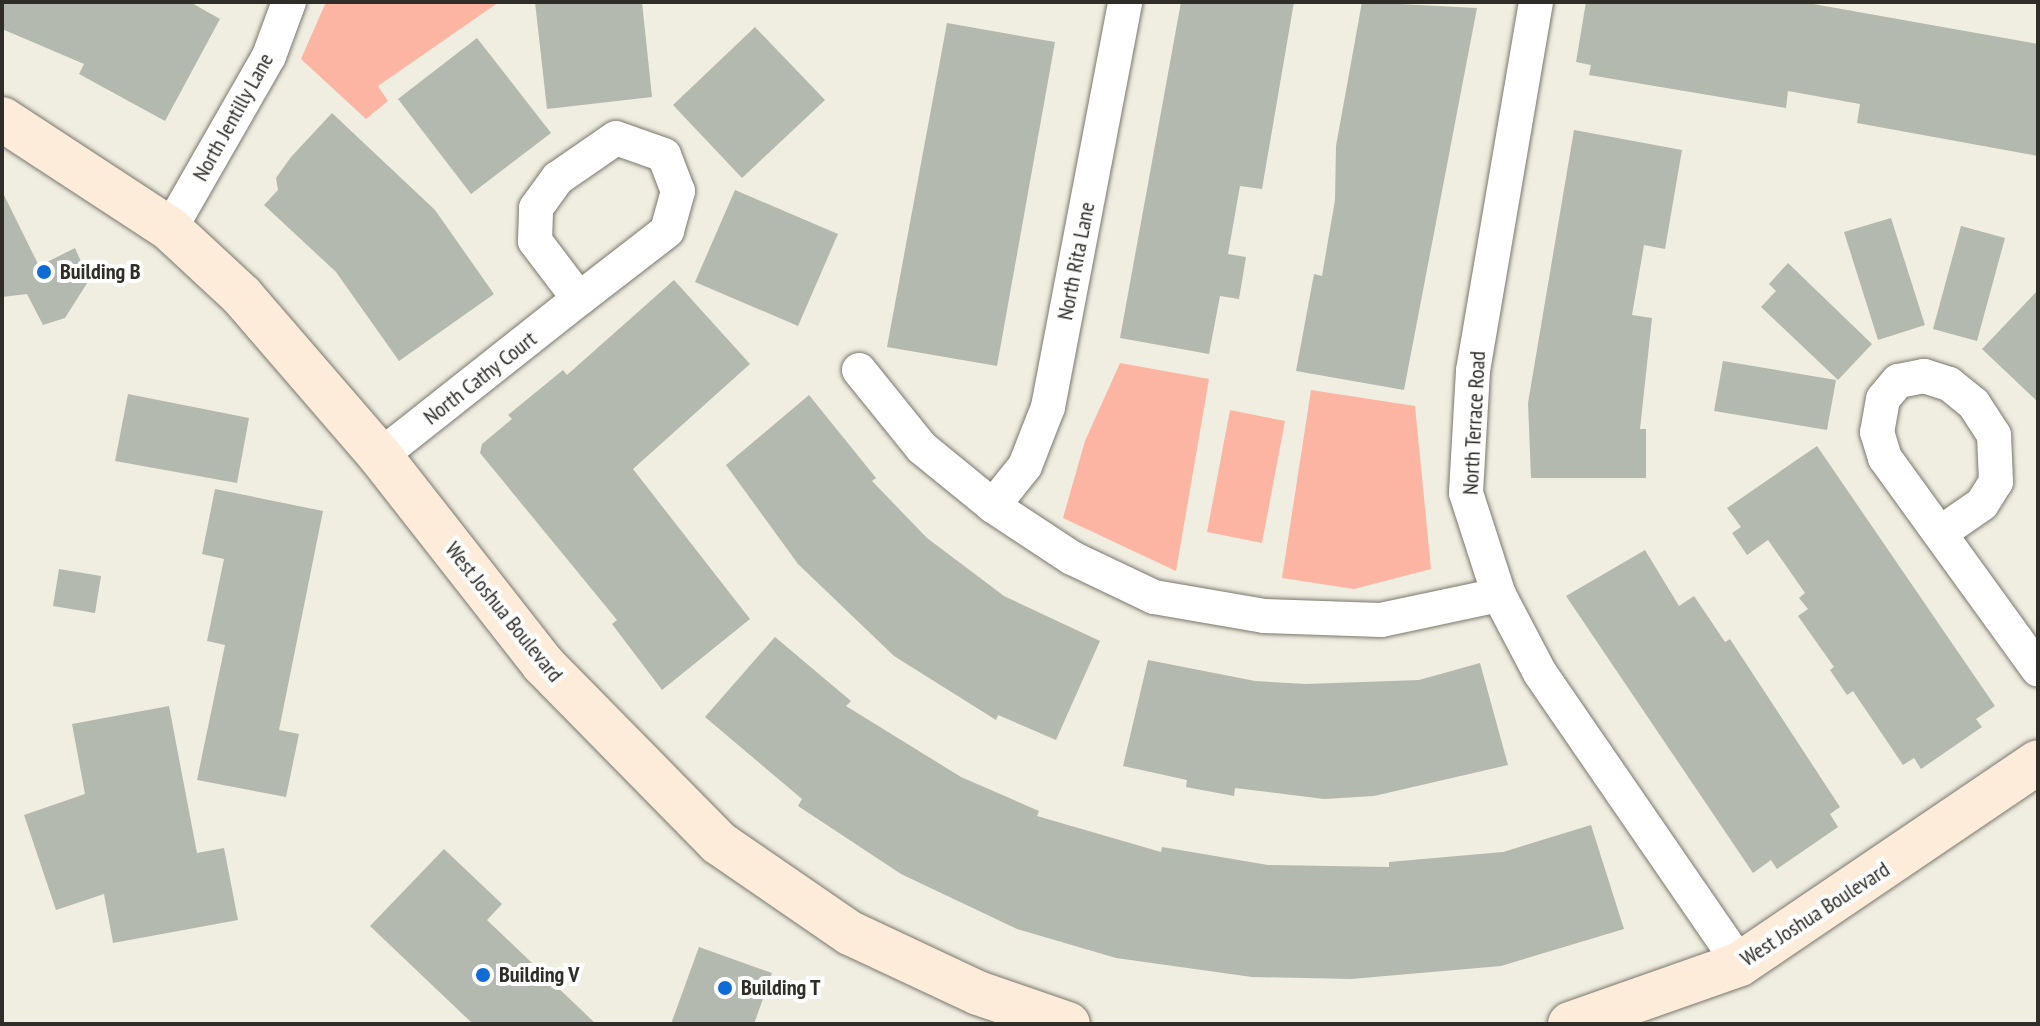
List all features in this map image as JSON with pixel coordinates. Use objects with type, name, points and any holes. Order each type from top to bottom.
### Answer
[{"type":"street","name":"North Jentilly Lane","points":[[170,229],[269,56],[289,2]]},
{"type":"street","name":"North Rita Lane","points":[[993,506],[1025,466],[1048,407],[1125,2]]},
{"type":"street","name":"North Terrace Road","points":[[1536,2],[1473,371],[1466,493],[1499,595],[1540,673],[1740,964]]},
{"type":"street","name":"West Joshua Boulevard","points":[[2,119],[170,229],[242,296],[380,456],[543,664],[719,843],[850,933],[978,993],[1068,1024]]},
{"type":"street","name":"North Cathy Court","points":[[380,456],[667,231],[678,191],[664,155],[616,138],[558,178],[536,208],[535,241],[579,299]]},
{"type":"street","points":[[859,370],[922,448],[993,506],[1072,558],[1154,597],[1232,611],[1381,620],[1499,595]]},
{"type":"street","points":[[1943,531],[2038,669]]},
{"type":"street","name":"West Joshua Boulevard","points":[[1570,1024],[1740,964],[2038,762]]},
{"type":"shaded area","points":[[326,2],[499,2],[378,86],[388,101],[366,119],[301,59]]},
{"type":"shaded area","points":[[1120,363],[1209,379],[1176,571],[1063,518],[1085,441]]},
{"type":"shaded area","points":[[1311,390],[1415,406],[1431,569],[1354,589],[1282,578]]},
{"type":"shaded area","points":[[1230,410],[1285,421],[1262,543],[1207,532]]},
{"type":"building","points":[[2,2],[190,2],[220,19],[165,121],[79,74],[84,64],[2,29]]},
{"type":"building","points":[[535,2],[642,2],[652,97],[547,109]]},
{"type":"building","points":[[1181,2],[1294,2],[1262,189],[1240,186],[1228,254],[1246,257],[1239,299],[1220,296],[1209,354],[1120,338]]},
{"type":"building","points":[[1362,2],[1477,8],[1404,390],[1296,371],[1314,274],[1322,276],[1335,200],[1336,146]]},
{"type":"building","points":[[1586,2],[1802,2],[2038,44],[2038,156],[1857,123],[1860,104],[1788,91],[1786,108],[1589,75],[1591,65],[1576,62]]},
{"type":"building","points":[[947,23],[1055,42],[997,366],[887,347]]},
{"type":"building","points":[[755,27],[825,100],[742,178],[673,105]]},
{"type":"building","points":[[477,38],[551,133],[471,194],[398,99]]},
{"type":"building","points":[[332,113],[435,210],[494,294],[399,361],[336,272],[264,205],[278,190],[276,178],[291,157]]},
{"type":"building","points":[[1574,130],[1682,150],[1665,249],[1644,245],[1632,315],[1652,318],[1640,429],[1646,429],[1646,478],[1531,478],[1528,403]]},
{"type":"building","points":[[735,190],[838,234],[798,326],[695,282]]},
{"type":"building","name":"Building B","points":[[2,191],[39,266],[75,248],[89,280],[65,318],[43,325],[27,294],[2,297]]},
{"type":"building","points":[[1891,218],[1925,325],[1878,340],[1844,232]]},
{"type":"building","points":[[1961,226],[2005,238],[1977,341],[1933,329]]},
{"type":"building","points":[[1788,263],[1872,344],[1838,380],[1761,307],[1776,291],[1769,284]]},
{"type":"building","points":[[674,280],[750,364],[633,469],[750,619],[662,690],[612,624],[617,620],[480,453],[482,444],[512,419],[508,415],[563,370],[567,375]]},
{"type":"building","points":[[2038,290],[2038,402],[1982,349]]},
{"type":"building","points":[[1723,361],[1836,380],[1827,430],[1714,411]]},
{"type":"building","points":[[128,394],[249,418],[237,483],[115,461]]},
{"type":"building","points":[[809,395],[876,478],[872,481],[927,538],[1004,596],[1100,641],[1056,740],[998,715],[996,720],[894,656],[798,564],[726,465]]},
{"type":"building","points":[[1817,446],[1995,706],[1976,719],[1982,727],[1921,769],[1914,758],[1903,765],[1853,691],[1847,695],[1830,670],[1834,667],[1798,616],[1808,609],[1799,598],[1805,593],[1768,540],[1747,555],[1732,533],[1741,527],[1727,508]]},
{"type":"building","points":[[215,489],[323,511],[279,730],[299,734],[286,797],[197,780],[225,645],[207,641],[224,559],[202,554]]},
{"type":"building","points":[[1645,550],[1679,606],[1694,596],[1725,642],[1730,639],[1840,807],[1830,814],[1838,827],[1777,869],[1771,860],[1753,873],[1566,596]]},
{"type":"building","points":[[59,569],[101,576],[95,613],[53,606]]},
{"type":"building","points":[[775,637],[851,701],[846,706],[961,777],[1039,811],[1037,816],[1161,852],[1162,847],[1268,865],[1389,867],[1389,862],[1503,852],[1591,825],[1624,929],[1501,966],[1351,979],[1252,977],[1116,958],[1017,929],[901,874],[798,806],[802,799],[705,717]]},
{"type":"building","points":[[1148,660],[1255,681],[1306,684],[1419,680],[1480,663],[1508,765],[1374,796],[1324,799],[1235,788],[1234,796],[1186,787],[1187,780],[1123,766]]},
{"type":"building","points":[[169,706],[197,853],[224,848],[238,920],[113,943],[104,894],[56,910],[24,815],[85,794],[72,724]]},
{"type":"building","name":"Building V","points":[[444,849],[502,904],[487,920],[596,1024],[473,1024],[370,926]]},
{"type":"building","name":"Building T","points":[[699,947],[772,973],[754,1024],[671,1024]]},
{"type":"place","name":"Building B","points":[[44,272]]},
{"type":"place","name":"Building V","points":[[483,975]]},
{"type":"place","name":"Building T","points":[[725,988]]}]
